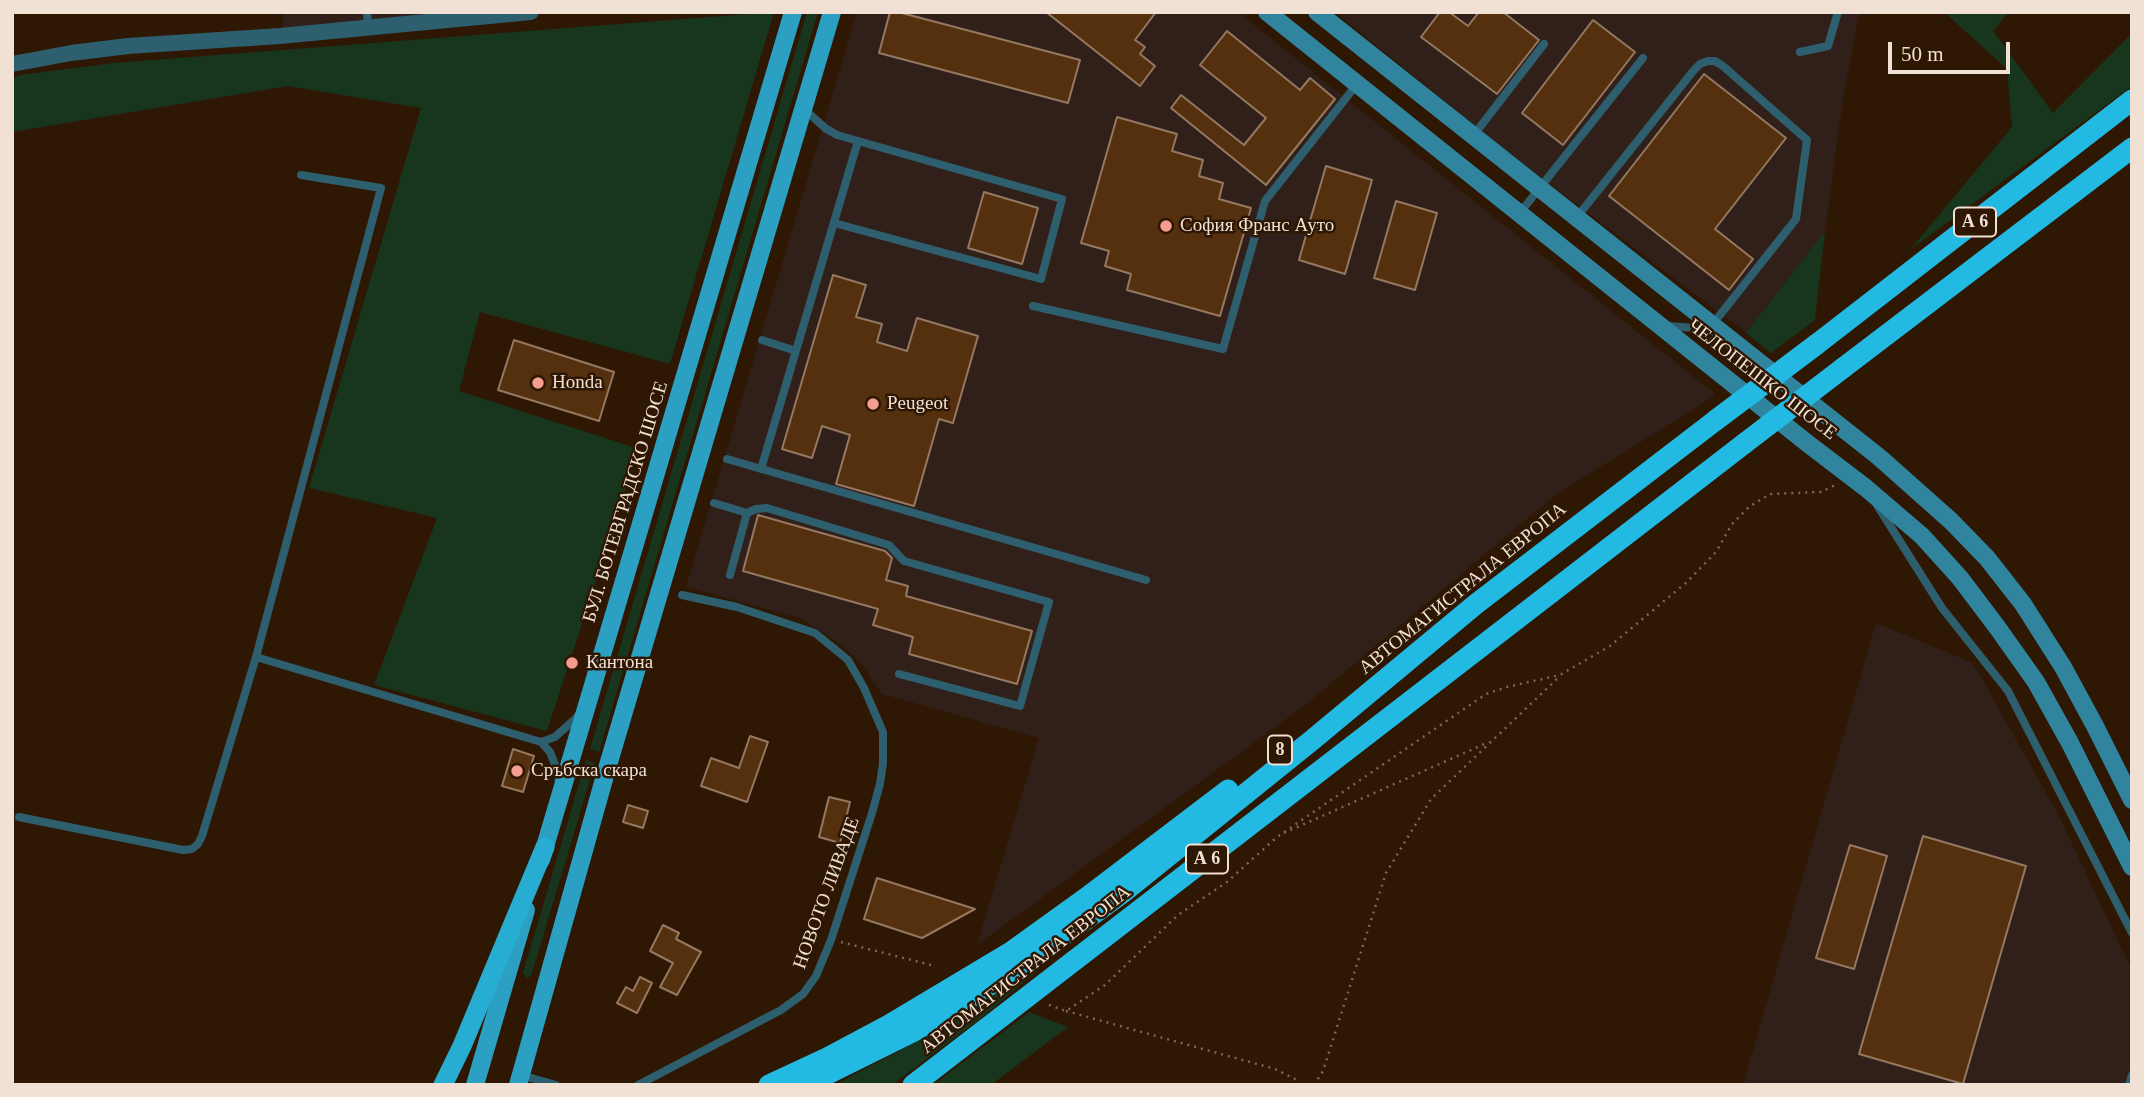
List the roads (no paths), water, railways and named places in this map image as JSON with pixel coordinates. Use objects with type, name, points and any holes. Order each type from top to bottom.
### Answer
[{"type":"highway","name":"АВТОМАГИСТРАЛА ЕВРОПА","points":[[805,1085],[914,1031],[967,1000],[1121,894],[1476,604],[2132,100]]},
{"type":"highway","name":"АВТОМАГИСТРАЛА ЕВРОПА","points":[[913,1085],[2132,148]]},
{"type":"highway","name":"8","points":[[769,1085],[889,1025],[1011,952],[1476,604]]},
{"type":"highway","points":[[443,1085],[462,1046],[545,847]]},
{"type":"main road","name":"БУЛ. БОТЕВГРАДСКО ШОСЕ","points":[[475,1085],[793,12]]},
{"type":"main road","points":[[519,1080],[606,772],[832,12]]},
{"type":"main road","name":"ЧЕЛОПЕШКО ШОСЕ","points":[[1267,12],[1866,488],[1922,536],[1960,578],[2036,682],[2132,867]]},
{"type":"main road","name":"ЧЕЛОПЕШКО ШОСЕ","points":[[1317,12],[1917,489],[1987,558],[2023,604],[2063,667],[2132,800]]},
{"type":"street","points":[[12,64],[128,46],[280,36],[367,20],[531,12]]},
{"type":"lane","points":[[1800,52],[1828,46],[1838,12]]},
{"type":"lane","points":[[1473,136],[1544,44]]},
{"type":"lane","points":[[1519,214],[1643,58]]},
{"type":"lane","points":[[1576,218],[1694,70],[1708,61],[1715,61],[1723,66],[1807,140],[1796,219],[1712,325],[1695,328],[1658,324]]},
{"type":"lane","points":[[1033,306],[1223,349],[1265,201],[1357,84]]},
{"type":"lane","points":[[804,109],[837,135],[1062,199],[1041,279],[834,223]]},
{"type":"lane","points":[[761,468],[858,141]]},
{"type":"lane","points":[[19,817],[183,850],[192,849],[202,836],[256,657],[381,188],[301,174]]},
{"type":"lane","points":[[762,340],[796,351]]},
{"type":"lane","points":[[727,459],[1146,580]]},
{"type":"lane","points":[[1866,488],[1942,608],[2008,691],[2132,933]]},
{"type":"lane","points":[[714,503],[747,513],[767,508],[889,545],[904,561],[1049,602],[1020,706],[899,674]]},
{"type":"lane","points":[[730,575],[747,513]]},
{"type":"lane","name":"НОВОТО ЛИВАДЕ","points":[[638,1085],[781,1010],[803,994],[816,976],[831,940],[881,781],[883,763],[883,732],[864,688],[848,660],[815,633],[737,607],[682,595]]},
{"type":"lane","points":[[256,657],[541,742],[550,752],[557,770],[560,796]]},
{"type":"lane","points":[[541,742],[555,737],[575,720],[589,699]]},
{"type":"lane","points":[[2129,1085],[2132,1075]]},
{"type":"lane","points":[[519,1080],[556,1085]]},
{"type":"place","name":"София Франс Ауто","points":[[1166,226]]},
{"type":"place","name":"Honda","points":[[538,383]]},
{"type":"place","name":"Peugeot","points":[[873,404]]},
{"type":"place","name":"Кантона","points":[[572,663]]},
{"type":"place","name":"Сръбска скара","points":[[517,771]]}]
